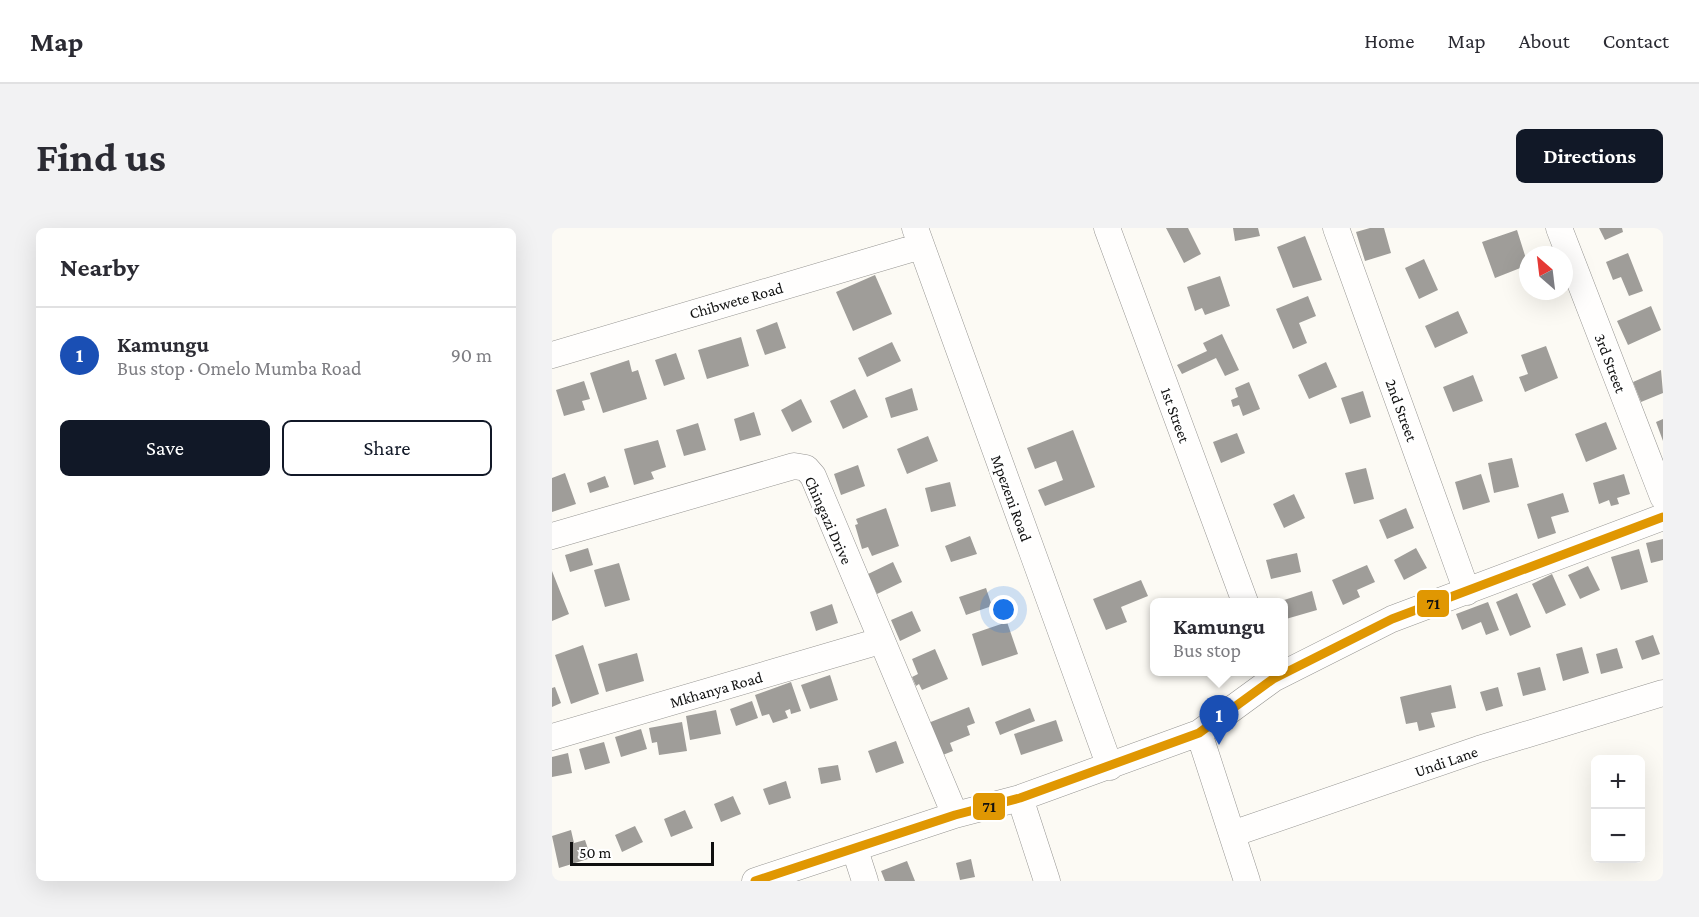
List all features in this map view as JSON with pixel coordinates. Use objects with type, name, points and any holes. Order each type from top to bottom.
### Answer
[{"type":"street","name":"1st Street","points":[[1107,228],[1243,598]]},
{"type":"street","name":"2nd Street","points":[[1336,228],[1467,592]]},
{"type":"street","name":"3rd Street","points":[[1559,228],[1663,497]]},
{"type":"street","name":"Chibwete Road","points":[[552,355],[918,237]]},
{"type":"street","name":"Mpezeni Road","points":[[918,237],[1110,767]]},
{"type":"street","name":"Chingazi Drive","points":[[552,536],[794,466],[806,468],[813,476],[955,816]]},
{"type":"street","points":[[1288,668],[1392,619],[1663,517]]},
{"type":"street","name":"Mkhanya Road","points":[[552,737],[880,641]]},
{"type":"street","points":[[755,881],[955,816],[1020,798],[1199,733],[1271,676]]},
{"type":"street","name":"Undi Lane","points":[[1232,834],[1479,749],[1663,693]]},
{"type":"street","points":[[1199,733],[1246,881]]},
{"type":"street","points":[[1020,798],[1047,881]]},
{"type":"street","points":[[855,850],[865,881]]},
{"type":"building","points":[[1166,228],[1188,228],[1201,254],[1184,263]]},
{"type":"building","points":[[1233,228],[1258,228],[1260,236],[1235,241]]},
{"type":"building","points":[[1370,228],[1384,228],[1391,253],[1365,261],[1356,232]]},
{"type":"building","points":[[1599,228],[1622,228],[1623,232],[1605,240]]},
{"type":"building","points":[[1517,230],[1522,246],[1519,246],[1519,269],[1495,278],[1482,242]]},
{"type":"building","points":[[1305,236],[1322,280],[1293,288],[1277,247]]},
{"type":"building","points":[[1628,253],[1643,291],[1629,296],[1621,277],[1613,280],[1606,262]]},
{"type":"building","points":[[1424,259],[1438,290],[1419,299],[1405,268]]},
{"type":"building","points":[[875,275],[892,314],[853,331],[836,292]]},
{"type":"building","points":[[1220,276],[1230,306],[1205,315],[1202,308],[1195,311],[1187,287]]},
{"type":"building","points":[[1308,296],[1316,316],[1299,323],[1307,343],[1293,349],[1276,309]]},
{"type":"building","points":[[1651,306],[1661,330],[1628,345],[1617,321]]},
{"type":"building","points":[[1458,311],[1468,333],[1435,348],[1425,326]]},
{"type":"building","points":[[777,322],[786,348],[765,355],[756,330]]},
{"type":"building","points":[[1222,334],[1239,370],[1225,376],[1216,358],[1182,374],[1177,365],[1207,351],[1203,343]]},
{"type":"building","points":[[741,337],[749,366],[707,379],[698,350]]},
{"type":"building","points":[[892,342],[901,361],[867,377],[858,358]]},
{"type":"building","points":[[1546,346],[1558,378],[1525,392],[1519,377],[1528,374],[1521,355]]},
{"type":"building","points":[[676,353],[685,379],[664,386],[655,360]]},
{"type":"building","points":[[629,360],[632,372],[638,370],[647,399],[603,413],[590,373]]},
{"type":"building","points":[[1326,362],[1337,387],[1309,399],[1298,375]]},
{"type":"building","points":[[1661,370],[1663,393],[1641,402],[1633,382]]},
{"type":"building","points":[[1473,375],[1483,401],[1453,412],[1443,387]]},
{"type":"building","points":[[584,381],[590,399],[582,401],[585,410],[564,416],[556,390]]},
{"type":"building","points":[[1249,382],[1260,409],[1243,416],[1239,405],[1233,407],[1231,400],[1238,397],[1235,388]]},
{"type":"building","points":[[912,388],[918,410],[891,418],[885,398]]},
{"type":"building","points":[[855,389],[868,417],[843,429],[830,401]]},
{"type":"building","points":[[1363,391],[1371,417],[1350,424],[1341,398]]},
{"type":"building","points":[[801,399],[812,422],[792,432],[781,410]]},
{"type":"building","points":[[754,412],[761,435],[740,441],[734,419]]},
{"type":"building","points":[[1663,419],[1663,441],[1656,422]]},
{"type":"building","points":[[1606,422],[1617,449],[1586,462],[1575,434]]},
{"type":"building","points":[[698,423],[706,450],[684,456],[676,430]]},
{"type":"building","points":[[1073,430],[1095,487],[1045,506],[1038,490],[1063,480],[1056,461],[1035,469],[1027,448]]},
{"type":"building","points":[[1237,433],[1245,453],[1221,463],[1213,442]]},
{"type":"building","points":[[928,436],[938,461],[907,474],[897,449]]},
{"type":"building","points":[[658,440],[666,467],[651,472],[654,479],[634,485],[624,449]]},
{"type":"building","points":[[1512,458],[1519,487],[1494,493],[1488,463]]},
{"type":"building","points":[[858,465],[865,486],[841,495],[834,474]]},
{"type":"building","points":[[1366,468],[1374,499],[1354,504],[1345,473]]},
{"type":"building","points":[[565,473],[576,504],[552,512],[552,478]]},
{"type":"building","points":[[1481,474],[1490,502],[1463,510],[1455,482]]},
{"type":"building","points":[[1624,474],[1630,494],[1617,498],[1619,504],[1611,506],[1609,500],[1599,504],[1593,483]]},
{"type":"building","points":[[605,476],[609,487],[590,493],[587,483]]},
{"type":"building","points":[[950,482],[956,506],[931,512],[925,488]]},
{"type":"building","points":[[1563,493],[1569,512],[1551,517],[1556,533],[1538,539],[1527,504]]},
{"type":"building","points":[[1294,494],[1305,518],[1284,528],[1273,504]]},
{"type":"building","points":[[886,508],[899,546],[872,556],[868,547],[862,549],[855,525],[858,524],[856,519]]},
{"type":"building","points":[[1406,508],[1414,528],[1387,539],[1379,520]]},
{"type":"building","points":[[970,536],[977,554],[951,562],[945,546]]},
{"type":"building","points":[[1663,539],[1663,560],[1651,563],[1646,543]]},
{"type":"building","points":[[588,548],[593,565],[570,572],[565,555]]},
{"type":"building","points":[[1416,548],[1427,568],[1404,580],[1394,560]]},
{"type":"building","points":[[1639,549],[1648,582],[1621,590],[1611,557]]},
{"type":"building","points":[[1297,553],[1301,572],[1271,579],[1266,560]]},
{"type":"building","points":[[893,562],[902,582],[877,594],[868,574]]},
{"type":"building","points":[[619,563],[630,600],[605,607],[594,570]]},
{"type":"building","points":[[1367,565],[1375,582],[1357,590],[1360,597],[1343,605],[1332,580]]},
{"type":"building","points":[[1588,566],[1600,590],[1580,599],[1568,575]]},
{"type":"building","points":[[552,571],[569,614],[552,621]]},
{"type":"building","points":[[1552,574],[1566,605],[1546,614],[1532,584]]},
{"type":"building","points":[[1141,580],[1148,596],[1121,607],[1127,622],[1106,630],[1093,599]]},
{"type":"building","points":[[986,588],[992,606],[966,615],[959,597]]},
{"type":"building","points":[[1312,591],[1317,610],[1288,618],[1288,599]]},
{"type":"building","points":[[1517,593],[1531,627],[1510,636],[1496,602]]},
{"type":"building","points":[[1488,602],[1499,630],[1486,635],[1481,622],[1462,630],[1456,614]]},
{"type":"building","points":[[832,604],[838,623],[816,631],[810,612]]},
{"type":"building","points":[[912,611],[921,631],[900,641],[891,620]]},
{"type":"building","points":[[1007,622],[1018,654],[982,666],[972,634]]},
{"type":"building","points":[[1653,635],[1660,654],[1642,660],[1635,641]]},
{"type":"building","points":[[583,645],[599,694],[571,704],[555,655]]},
{"type":"building","points":[[1582,647],[1589,673],[1563,681],[1556,654]]},
{"type":"building","points":[[1617,648],[1623,668],[1601,674],[1596,654]]},
{"type":"building","points":[[935,649],[948,679],[922,690],[919,684],[916,686],[912,677],[918,674],[912,659]]},
{"type":"building","points":[[637,653],[644,681],[606,692],[598,664]]},
{"type":"building","points":[[1540,667],[1546,690],[1523,696],[1517,673]]},
{"type":"building","points":[[830,675],[838,700],[810,709],[801,685]]},
{"type":"building","points":[[791,682],[801,711],[791,714],[790,709],[785,711],[788,718],[773,723],[769,714],[762,716],[755,695]]},
{"type":"building","points":[[1451,685],[1456,708],[1431,713],[1435,727],[1419,731],[1417,722],[1406,724],[1400,697]]},
{"type":"building","points":[[555,687],[561,703],[552,707],[552,688]]},
{"type":"building","points":[[1498,687],[1503,706],[1486,711],[1480,692]]},
{"type":"building","points":[[752,701],[758,718],[736,726],[730,709]]},
{"type":"building","points":[[969,707],[975,723],[967,726],[970,735],[950,743],[953,751],[935,758],[923,725]]},
{"type":"building","points":[[1030,708],[1035,721],[1000,735],[995,722]]},
{"type":"building","points":[[716,710],[721,734],[690,740],[686,716]]},
{"type":"building","points":[[1056,720],[1063,741],[1021,755],[1014,734]]},
{"type":"building","points":[[682,722],[687,751],[659,755],[657,742],[652,743],[649,728]]},
{"type":"building","points":[[641,729],[647,749],[621,757],[615,737]]},
{"type":"building","points":[[896,741],[904,763],[876,773],[868,751]]},
{"type":"building","points":[[604,742],[610,763],[585,770],[579,749]]},
{"type":"building","points":[[568,753],[572,773],[552,777],[552,757]]},
{"type":"building","points":[[838,765],[841,780],[821,784],[818,768]]},
{"type":"building","points":[[786,781],[791,798],[769,805],[763,789]]},
{"type":"building","points":[[733,796],[741,814],[721,822],[714,804]]},
{"type":"building","points":[[685,810],[693,828],[671,837],[664,819]]},
{"type":"building","points":[[635,826],[643,842],[622,852],[615,835]]},
{"type":"building","points":[[571,830],[574,843],[585,840],[591,858],[559,868],[552,836]]},
{"type":"building","points":[[971,859],[975,877],[960,880],[956,863]]},
{"type":"building","points":[[907,861],[915,881],[885,881],[881,871]]},
{"type":"transit line","name":"71","points":[[1288,671],[1392,619],[1663,517]]},
{"type":"transit line","name":"71","points":[[755,881],[955,815],[1020,798],[1199,733],[1279,676]]},
{"type":"place","name":"Kamungu","points":[[1219,745]]}]
